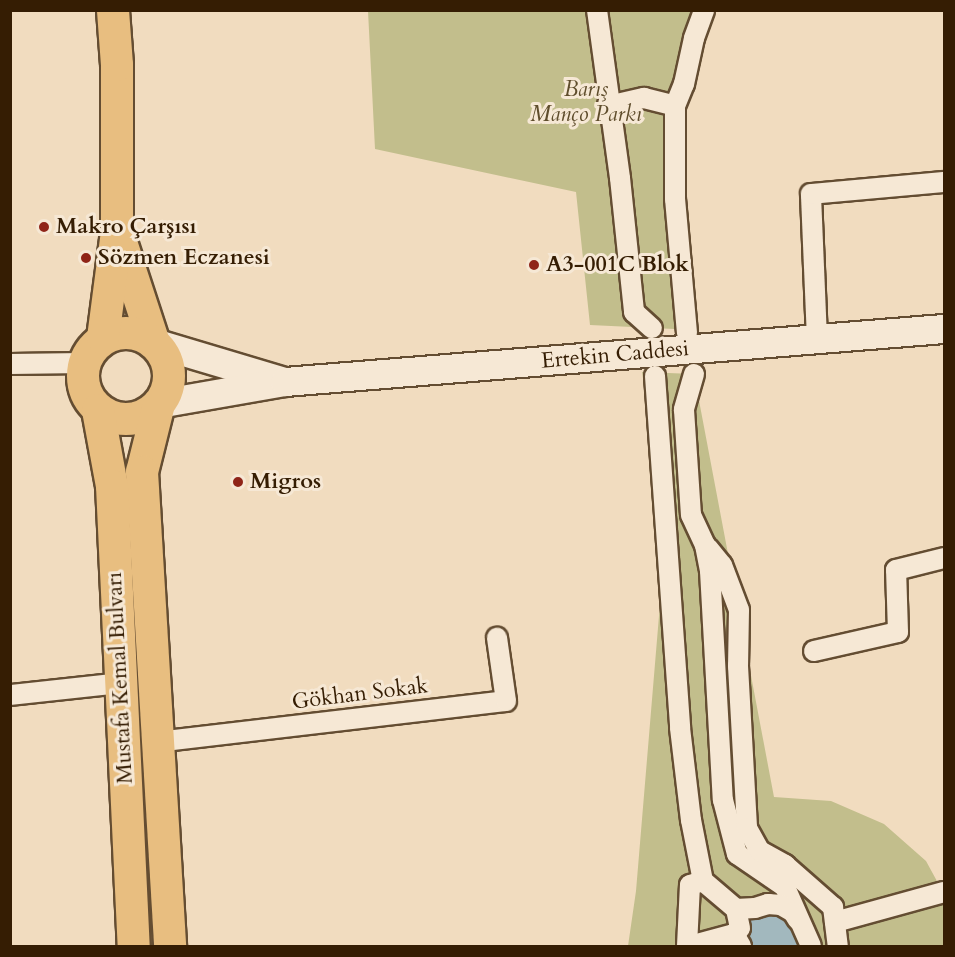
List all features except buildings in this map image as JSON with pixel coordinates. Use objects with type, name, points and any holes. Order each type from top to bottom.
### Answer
[{"type":"main road","points":[[103,338],[117,232],[117,65],[113,10]]},
{"type":"main road","points":[[117,232],[154,343]]},
{"type":"main road","name":"Ertekin Caddesi","points":[[159,404],[285,382],[945,329]]},
{"type":"main road","points":[[159,404],[149,413],[136,418],[123,419],[98,410],[84,388],[84,363],[88,353],[103,338],[130,332],[143,335],[154,343],[163,353],[168,366],[166,392],[159,404],[142,472],[170,946]]},
{"type":"main road","points":[[154,343],[285,382]]},
{"type":"main road","name":"Mustafa Kemal Bulvarı","points":[[98,410],[112,486],[134,946]]},
{"type":"street","points":[[597,10],[608,104],[620,178],[634,312],[652,328]]},
{"type":"street","points":[[687,333],[675,199],[675,106],[684,84],[694,38],[704,10]]},
{"type":"street","points":[[608,104],[644,98],[675,106]]},
{"type":"street","points":[[817,339],[811,194],[945,182]]},
{"type":"street","points":[[10,364],[84,363]]},
{"type":"street","points":[[694,374],[684,410],[687,469],[691,515],[705,545],[710,571],[723,800],[737,854],[784,887],[811,946]]},
{"type":"street","points":[[655,376],[680,728],[692,820],[703,881],[736,909],[740,928],[737,940],[689,946],[690,885],[703,881]]},
{"type":"street","points":[[705,545],[722,565],[739,610],[738,666],[747,828],[760,851],[785,865],[833,907],[838,945]]},
{"type":"street","points":[[814,651],[898,632],[896,570],[945,558]]},
{"type":"street","name":"Gökhan Sokak","points":[[157,742],[506,701],[497,638]]},
{"type":"street","points":[[10,694],[121,683]]},
{"type":"street","points":[[835,922],[945,892]]},
{"type":"street","points":[[736,909],[755,908],[768,904],[781,905],[793,912],[801,923],[838,945]]},
{"type":"street","points":[[801,923],[803,936],[801,946]]},
{"type":"green space","name":"Barış Manço Parkı","points":[[368,11],[707,11],[678,95],[695,330],[590,325],[576,192],[375,149]]},
{"type":"green space","points":[[642,372],[694,374],[774,797],[831,801],[884,824],[926,861],[944,894],[944,946],[628,946],[636,891],[666,532]]},
{"type":"water","points":[[772,908],[795,922],[798,944],[795,946],[746,946],[745,913]]},
{"type":"place","name":"Makro Çarşısı","points":[[44,227]]},
{"type":"place","name":"Sözmen Eczanesi","points":[[86,258]]},
{"type":"place","name":"A3-001C Blok","points":[[534,265]]},
{"type":"place","name":"Migros","points":[[238,482]]}]
